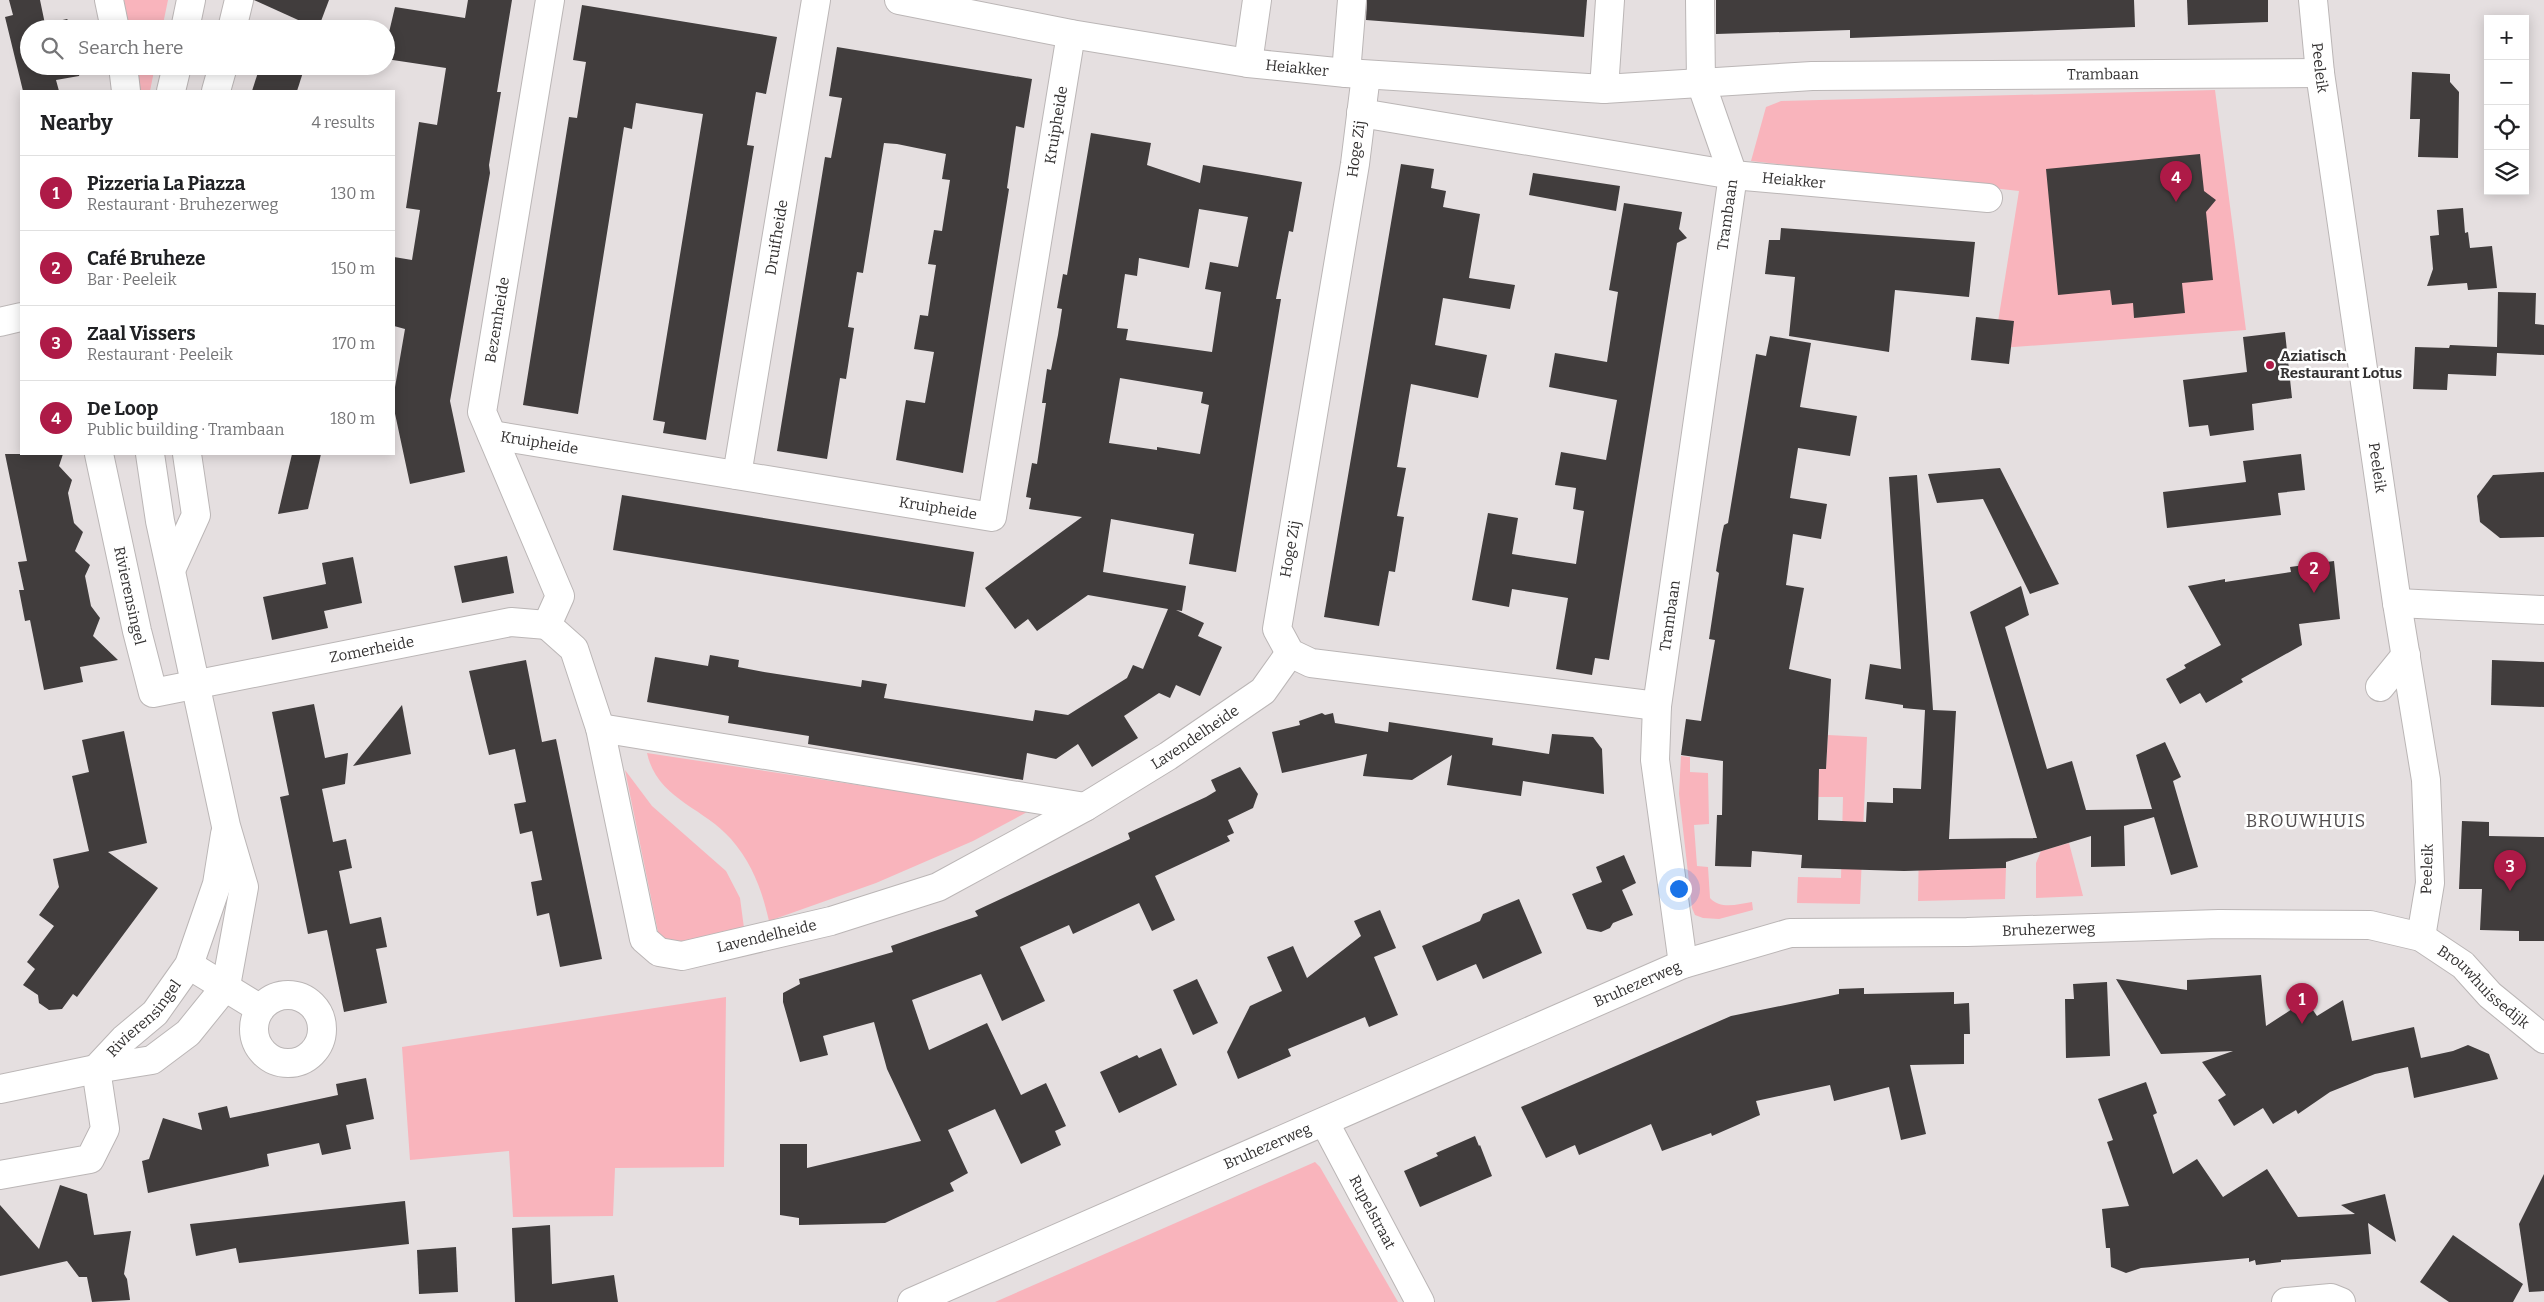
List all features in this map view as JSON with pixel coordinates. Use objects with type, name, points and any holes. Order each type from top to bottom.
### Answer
[{"type":"street","points":[[109,0],[113,20]]},
{"type":"street","points":[[187,20],[191,0]]},
{"type":"street","points":[[234,20],[239,0]]},
{"type":"street","name":"Bezemheide","points":[[546,626],[560,596],[482,412],[550,0]]},
{"type":"street","name":"Druifheide","points":[[737,475],[816,0]]},
{"type":"street","points":[[1248,63],[1257,0]]},
{"type":"street","name":"Hoge Zij","points":[[1290,653],[1277,629],[1361,113],[1356,74],[1352,0]]},
{"type":"street","points":[[1604,89],[1610,0]]},
{"type":"street","points":[[1700,0],[1701,83]]},
{"type":"street","name":"Peeleik","points":[[2313,0],[2320,73],[2397,603],[2426,780],[2430,883],[2421,937]]},
{"type":"street","name":"Heiakker","points":[[909,1],[1071,34],[1248,63],[1356,74],[1604,89],[1701,83]]},
{"type":"street","name":"Kruipheide","points":[[492,435],[992,516],[1071,34]]},
{"type":"street","name":"Trambaan","points":[[1684,964],[1655,760],[1657,706],[1733,175],[1701,83],[1812,76],[2320,73]]},
{"type":"street","points":[[124,75],[126,90]]},
{"type":"street","points":[[171,90],[175,75]]},
{"type":"street","points":[[216,90],[220,75]]},
{"type":"street","name":"Heiakker","points":[[1361,113],[1733,175],[1988,198]]},
{"type":"street","points":[[0,322],[20,318]]},
{"type":"street","name":"Rivierensingel","points":[[99,455],[137,631],[153,693],[196,685]]},
{"type":"street","name":"Rivierensingel","points":[[0,1089],[96,1069],[152,1060],[188,1033],[226,986],[244,887],[226,826],[160,521],[150,455]]},
{"type":"street","points":[[171,570],[196,515],[187,455]]},
{"type":"street","points":[[2397,603],[2544,610]]},
{"type":"street","name":"Zomerheide","points":[[196,685],[512,622],[546,626]]},
{"type":"street","name":"Lavendelheide","points":[[546,626],[574,649],[600,728],[644,938],[659,952],[682,956],[831,921],[938,887],[1086,807],[1168,756],[1263,691],[1290,653]]},
{"type":"street","points":[[1290,653],[1311,662],[1657,706]]},
{"type":"street","points":[[2380,687],[2406,655]]},
{"type":"street","points":[[600,728],[1086,807]]},
{"type":"street","name":"Rivierensingel","points":[[96,1069],[124,1039],[154,1013],[189,965],[217,884],[226,826]]},
{"type":"street","name":"Bruhezerweg","points":[[912,1302],[1325,1123],[1684,964],[1790,933],[1967,932],[2219,924],[2370,925],[2421,937]]},
{"type":"street","name":"Brouwhuissedijk","points":[[2421,937],[2463,965],[2490,995],[2544,1039]]},
{"type":"street","name":"Rivierensingel","points":[[189,965],[259,1008]]},
{"type":"street","name":"Rivierensingel","points":[[0,1175],[90,1159],[105,1129],[96,1069]]},
{"type":"street","name":"Rupelstraat","points":[[1325,1123],[1420,1302]]},
{"type":"street","points":[[2286,1302],[2331,1298],[2341,1302]]},
{"type":"shaded area","points":[[124,0],[168,0],[164,20],[127,20]]},
{"type":"shaded area","points":[[135,75],[153,75],[150,90],[138,90]]},
{"type":"shaded area","points":[[2215,90],[2246,330],[2000,348],[1997,328],[2019,191],[1751,161],[1766,107],[1781,101]]},
{"type":"shaded area","points":[[1828,735],[1867,737],[1860,904],[1797,903],[1798,877],[1841,878],[1843,797],[1818,797],[1800,770],[1826,769]]},
{"type":"shaded area","points":[[647,753],[1029,811],[973,841],[876,883],[769,921],[755,877],[738,848],[720,828],[682,801],[660,781],[652,769]]},
{"type":"shaded area","points":[[1681,756],[1690,757],[1690,772],[1708,773],[1709,824],[1694,825],[1697,866],[1708,867],[1710,898],[1714,902],[1724,905],[1752,902],[1753,910],[1719,919],[1703,918],[1695,915],[1692,908],[1679,794]]},
{"type":"shaded area","points":[[625,770],[652,806],[726,871],[740,898],[744,928],[675,944],[667,943],[658,932]]},
{"type":"shaded area","points":[[1919,841],[1928,870],[2006,868],[2005,899],[1918,901]]},
{"type":"shaded area","points":[[2069,843],[2083,896],[2036,898],[2036,863],[2041,851]]},
{"type":"shaded area","points":[[726,997],[724,1167],[615,1168],[613,1216],[513,1217],[509,1151],[410,1160],[402,1047]]},
{"type":"shaded area","points":[[1315,1162],[1320,1167],[1398,1302],[995,1302]]},
{"type":"building","points":[[9,0],[40,0],[44,20],[20,20],[20,75],[79,76],[56,80],[59,90],[23,90],[5,17],[13,15]]},
{"type":"building","points":[[254,0],[329,0],[321,20],[298,20]]},
{"type":"building","points":[[468,0],[512,0],[497,92],[501,92],[489,165],[490,173],[450,401],[465,472],[410,484],[395,414],[395,387],[405,329],[395,326],[395,257],[412,260],[420,210],[406,208],[419,122],[437,125],[446,68],[395,60],[395,20],[392,20],[395,7],[465,18]]},
{"type":"building","points":[[1367,0],[1587,0],[1584,37],[1366,20]]},
{"type":"building","points":[[1716,0],[2134,0],[2135,27],[1850,38],[1850,30],[1716,34]]},
{"type":"building","points":[[2187,0],[2268,0],[2268,22],[2188,25]]},
{"type":"building","points":[[582,5],[777,37],[766,94],[756,92],[747,145],[754,146],[706,440],[663,433],[665,422],[653,420],[703,114],[636,103],[632,129],[624,127],[578,414],[523,405],[569,117],[577,118],[586,62],[573,60]]},
{"type":"building","points":[[837,47],[1032,79],[1024,128],[1016,126],[1007,188],[1009,189],[963,473],[896,460],[906,400],[925,403],[934,352],[914,349],[920,315],[928,316],[936,265],[928,264],[934,230],[942,231],[950,180],[942,179],[946,154],[897,144],[884,143],[863,273],[857,272],[848,327],[854,328],[846,379],[840,378],[827,459],[777,451],[825,157],[831,158],[842,98],[829,96]]},
{"type":"building","points":[[2412,72],[2450,74],[2450,82],[2459,92],[2458,158],[2418,157],[2420,119],[2410,119]]},
{"type":"building","points":[[257,75],[302,75],[297,90],[252,90]]},
{"type":"building","points":[[1091,133],[1151,143],[1147,165],[1200,183],[1203,165],[1302,182],[1293,232],[1289,231],[1276,299],[1281,299],[1236,572],[1189,564],[1194,534],[1111,519],[1103,572],[1186,586],[1182,611],[1176,610],[1204,623],[1198,636],[1222,647],[1200,696],[1176,685],[1170,698],[1159,693],[1124,716],[1138,738],[1092,767],[1078,744],[1056,759],[1027,753],[1023,780],[808,744],[809,736],[728,723],[729,716],[647,702],[655,657],[708,666],[710,655],[739,660],[738,667],[764,672],[861,687],[862,680],[887,684],[884,698],[1033,721],[1035,710],[1068,715],[1127,678],[1133,665],[1143,669],[1168,609],[1088,595],[1037,631],[1028,619],[1015,629],[985,588],[1082,517],[1029,509],[1031,498],[1026,497],[1032,463],[1037,464],[1046,403],[1042,403],[1047,369],[1051,370],[1058,335],[1062,309],[1057,308],[1063,274],[1067,275]],"holes":[[[1199,209],[1248,217],[1238,267],[1210,262],[1205,289],[1221,292],[1212,352],[1126,340],[1128,329],[1117,328],[1125,274],[1137,276],[1139,258],[1189,268]],[[1120,378],[1203,392],[1201,403],[1209,405],[1200,454],[1157,447],[1157,450],[1109,443]]]},
{"type":"building","points":[[2200,154],[2204,191],[2216,200],[2206,212],[2213,280],[2182,283],[2185,313],[2134,318],[2133,303],[2112,305],[2110,290],[2058,295],[2046,169]]},
{"type":"building","points":[[1401,164],[1434,169],[1431,188],[1446,191],[1443,207],[1480,214],[1469,278],[1515,285],[1510,309],[1443,298],[1435,345],[1487,355],[1478,398],[1411,384],[1397,467],[1406,468],[1397,516],[1404,517],[1395,572],[1389,571],[1379,626],[1324,617]]},
{"type":"building","points":[[1533,173],[1620,186],[1616,211],[1529,195]]},
{"type":"building","points":[[1624,203],[1682,212],[1679,229],[1687,238],[1677,243],[1609,660],[1595,658],[1592,675],[1556,669],[1568,598],[1512,589],[1509,607],[1472,600],[1488,513],[1518,518],[1512,554],[1576,564],[1584,511],[1573,509],[1576,488],[1555,485],[1561,452],[1606,460],[1617,400],[1549,387],[1555,353],[1607,362],[1618,292],[1609,290]]},
{"type":"building","points":[[2463,208],[2465,233],[2468,232],[2470,248],[2492,246],[2497,288],[2468,290],[2467,283],[2427,286],[2433,269],[2430,236],[2439,235],[2437,210]]},
{"type":"building","points":[[1781,228],[1975,242],[1969,297],[1895,290],[1889,352],[1789,336],[1795,277],[1765,274],[1769,240],[1780,240]]},
{"type":"building","points":[[2498,292],[2536,293],[2535,324],[2544,325],[2544,355],[2497,353],[2496,376],[2448,374],[2447,390],[2413,389],[2415,347],[2449,348],[2450,345],[2497,347]]},
{"type":"building","points":[[1976,317],[2014,321],[2009,364],[1971,360]]},
{"type":"building","points":[[2285,332],[2292,398],[2252,404],[2254,430],[2210,436],[2208,425],[2189,427],[2183,380],[2247,372],[2243,337]]},
{"type":"building","points":[[1770,336],[1811,343],[1800,407],[1857,416],[1850,456],[1798,448],[1790,498],[1827,504],[1821,539],[1793,534],[1786,585],[1804,588],[1789,669],[1831,679],[1826,769],[1819,769],[1818,820],[1866,822],[1867,802],[1893,803],[1893,788],[1921,789],[1925,710],[1903,708],[1903,705],[1865,699],[1870,664],[1901,669],[1889,477],[1917,475],[1933,710],[1956,711],[1949,839],[2037,838],[1970,612],[2021,586],[2029,615],[2005,627],[2047,769],[2072,761],[2086,810],[2152,809],[2136,755],[2165,742],[2181,777],[2173,781],[2198,867],[2171,875],[2154,817],[2124,826],[2125,866],[2091,867],[2091,836],[2006,862],[2006,868],[1904,871],[1801,868],[1802,855],[1752,851],[1751,867],[1715,866],[1717,815],[1722,815],[1723,761],[1681,755],[1686,719],[1701,721],[1715,640],[1709,639],[1719,573],[1716,571],[1722,534],[1724,525],[1728,523],[1756,354],[1766,356]]},
{"type":"building","points":[[5,454],[63,455],[59,466],[72,480],[68,493],[74,523],[83,532],[75,551],[90,565],[85,576],[91,606],[100,618],[93,636],[118,660],[80,667],[83,682],[44,690],[30,620],[25,621],[19,590],[24,590],[18,562],[27,561]]},
{"type":"building","points":[[2301,454],[2305,490],[2278,493],[2281,515],[2167,528],[2163,492],[2246,482],[2243,461]]},
{"type":"building","points":[[292,455],[321,455],[308,509],[278,514]]},
{"type":"building","points":[[2000,468],[2059,584],[2030,594],[1983,499],[1937,503],[1928,474]]},
{"type":"building","points":[[2544,472],[2544,537],[2500,538],[2480,522],[2477,496],[2493,475]]},
{"type":"building","points":[[622,495],[974,552],[965,607],[613,550]]},
{"type":"building","points":[[507,556],[514,593],[462,603],[454,566]]},
{"type":"building","points":[[353,557],[362,603],[324,611],[328,628],[272,640],[263,597],[326,584],[322,563]]},
{"type":"building","points":[[2334,561],[2340,619],[2299,624],[2302,645],[2241,679],[2243,682],[2206,703],[2200,693],[2180,704],[2166,679],[2186,668],[2184,665],[2221,645],[2188,586],[2225,579],[2225,582],[2291,572],[2290,567]]},
{"type":"building","points":[[526,660],[542,742],[556,739],[602,959],[560,967],[549,913],[537,916],[531,882],[542,880],[532,831],[520,834],[514,804],[526,802],[515,749],[489,755],[469,671]]},
{"type":"building","points":[[2492,660],[2544,662],[2544,707],[2491,705]]},
{"type":"building","points":[[314,704],[325,758],[348,753],[345,784],[322,789],[333,842],[346,839],[352,868],[339,871],[350,924],[381,917],[387,947],[376,949],[387,1003],[344,1012],[327,930],[308,934],[280,797],[289,795],[272,712]]},
{"type":"building","points":[[402,705],[411,754],[353,766]]},
{"type":"building","points":[[1322,713],[1325,715],[1333,713],[1335,723],[1388,732],[1389,722],[1493,738],[1492,745],[1549,754],[1552,734],[1593,737],[1602,749],[1604,794],[1523,781],[1521,796],[1447,785],[1452,755],[1412,780],[1363,776],[1367,754],[1282,773],[1272,732],[1300,725],[1299,721]]},
{"type":"building","points":[[124,731],[147,843],[108,852],[158,888],[77,997],[73,994],[62,1009],[49,1010],[39,1003],[38,995],[23,985],[35,969],[27,962],[54,926],[39,915],[59,887],[53,859],[89,851],[72,776],[89,772],[82,740]]},
{"type":"building","points":[[1240,767],[1258,794],[1253,808],[1228,820],[1234,833],[1227,836],[1230,841],[1155,876],[1175,920],[1152,931],[1139,903],[1073,934],[1069,925],[1020,947],[1045,1001],[1002,1021],[981,974],[912,1000],[929,1050],[987,1023],[1021,1095],[1046,1083],[1066,1126],[1055,1131],[1061,1145],[1021,1164],[995,1109],[948,1130],[968,1173],[950,1183],[954,1191],[885,1223],[799,1225],[799,1218],[780,1215],[780,1144],[807,1144],[807,1168],[921,1141],[887,1069],[874,1022],[823,1036],[828,1055],[800,1062],[783,1002],[783,993],[800,984],[799,979],[893,952],[891,946],[978,916],[975,911],[1130,839],[1128,833],[1206,797],[1216,791],[1211,780]]},
{"type":"building","points":[[2462,821],[2489,822],[2489,836],[2544,837],[2544,941],[2519,941],[2519,931],[2480,930],[2482,889],[2459,889]]},
{"type":"building","points":[[1624,855],[1636,883],[1622,890],[1633,915],[1613,923],[1610,928],[1601,932],[1587,929],[1572,894],[1602,882],[1596,867]]},
{"type":"building","points":[[1519,899],[1542,953],[1483,979],[1476,964],[1437,981],[1422,946],[1480,921],[1483,914]]},
{"type":"building","points":[[1380,910],[1396,948],[1374,957],[1398,1015],[1369,1027],[1365,1017],[1288,1049],[1291,1056],[1238,1079],[1227,1052],[1250,1006],[1282,991],[1267,957],[1293,946],[1307,978],[1361,936],[1354,921]]},
{"type":"building","points":[[2261,975],[2266,1026],[2306,1000],[2317,1016],[2343,1000],[2352,1041],[2414,1027],[2421,1058],[2453,1051],[2468,1045],[2489,1054],[2498,1079],[2414,1098],[2408,1067],[2375,1074],[2330,1092],[2298,1114],[2296,1110],[2273,1124],[2263,1108],[2234,1126],[2218,1100],[2226,1095],[2202,1062],[2233,1051],[2161,1054],[2116,979],[2187,990],[2187,980]]},
{"type":"building","points":[[1197,979],[1218,1023],[1193,1035],[1173,990]]},
{"type":"building","points":[[2107,982],[2110,1056],[2066,1058],[2065,999],[2074,999],[2073,984]]},
{"type":"building","points":[[1864,988],[1864,994],[1954,992],[1954,1004],[1969,1003],[1970,1034],[1964,1034],[1964,1064],[1910,1065],[1926,1134],[1901,1140],[1889,1087],[1834,1101],[1830,1085],[1756,1101],[1760,1115],[1712,1136],[1711,1133],[1662,1151],[1651,1124],[1579,1155],[1575,1145],[1546,1158],[1521,1107],[1731,1016],[1839,994],[1839,989]]},
{"type":"building","points":[[1161,1048],[1177,1085],[1119,1113],[1100,1072],[1137,1055],[1139,1058]]},
{"type":"building","points":[[366,1078],[374,1119],[346,1125],[351,1149],[322,1155],[319,1143],[267,1154],[269,1166],[148,1193],[142,1161],[149,1159],[163,1118],[202,1130],[198,1113],[227,1106],[230,1118],[338,1095],[336,1084]]},
{"type":"building","points":[[2146,1082],[2157,1113],[2153,1115],[2173,1174],[2197,1159],[2223,1197],[2267,1169],[2298,1217],[2355,1214],[2341,1205],[2385,1194],[2396,1242],[2368,1223],[2371,1254],[2281,1260],[2281,1262],[2256,1265],[2255,1260],[2249,1262],[2249,1258],[2141,1268],[2126,1273],[2111,1267],[2110,1248],[2106,1248],[2102,1209],[2129,1206],[2107,1142],[2113,1140],[2098,1099]]},
{"type":"building","points":[[1475,1136],[1492,1176],[1420,1207],[1404,1171],[1438,1156],[1436,1153]]},
{"type":"building","points":[[2544,1174],[2544,1291],[2529,1292],[2519,1224]]},
{"type":"building","points":[[60,1185],[87,1194],[94,1235],[131,1231],[124,1274],[127,1279],[130,1300],[92,1302],[87,1277],[79,1277],[67,1261],[0,1276],[0,1205],[39,1249]]},
{"type":"building","points":[[405,1201],[409,1244],[239,1263],[236,1248],[196,1256],[190,1224]]},
{"type":"building","points":[[550,1225],[552,1284],[614,1275],[618,1302],[515,1302],[512,1228]]},
{"type":"building","points":[[2453,1235],[2523,1284],[2513,1302],[2449,1302],[2420,1282]]},
{"type":"building","points":[[456,1247],[458,1292],[419,1294],[417,1250]]},
{"type":"place","name":"De Loop","points":[[2176,202]]},
{"type":"place","name":"Aziatisch Restaurant Lotus","points":[[2270,365]]},
{"type":"place","name":"Café Bruheze","points":[[2314,593]]},
{"type":"place","name":"Zaal Vissers","points":[[2510,891]]},
{"type":"place","name":"Pizzeria La Piazza","points":[[2302,1024]]},
{"type":"district","name":"BROUWHUIS","points":[[2306,821]]}]
